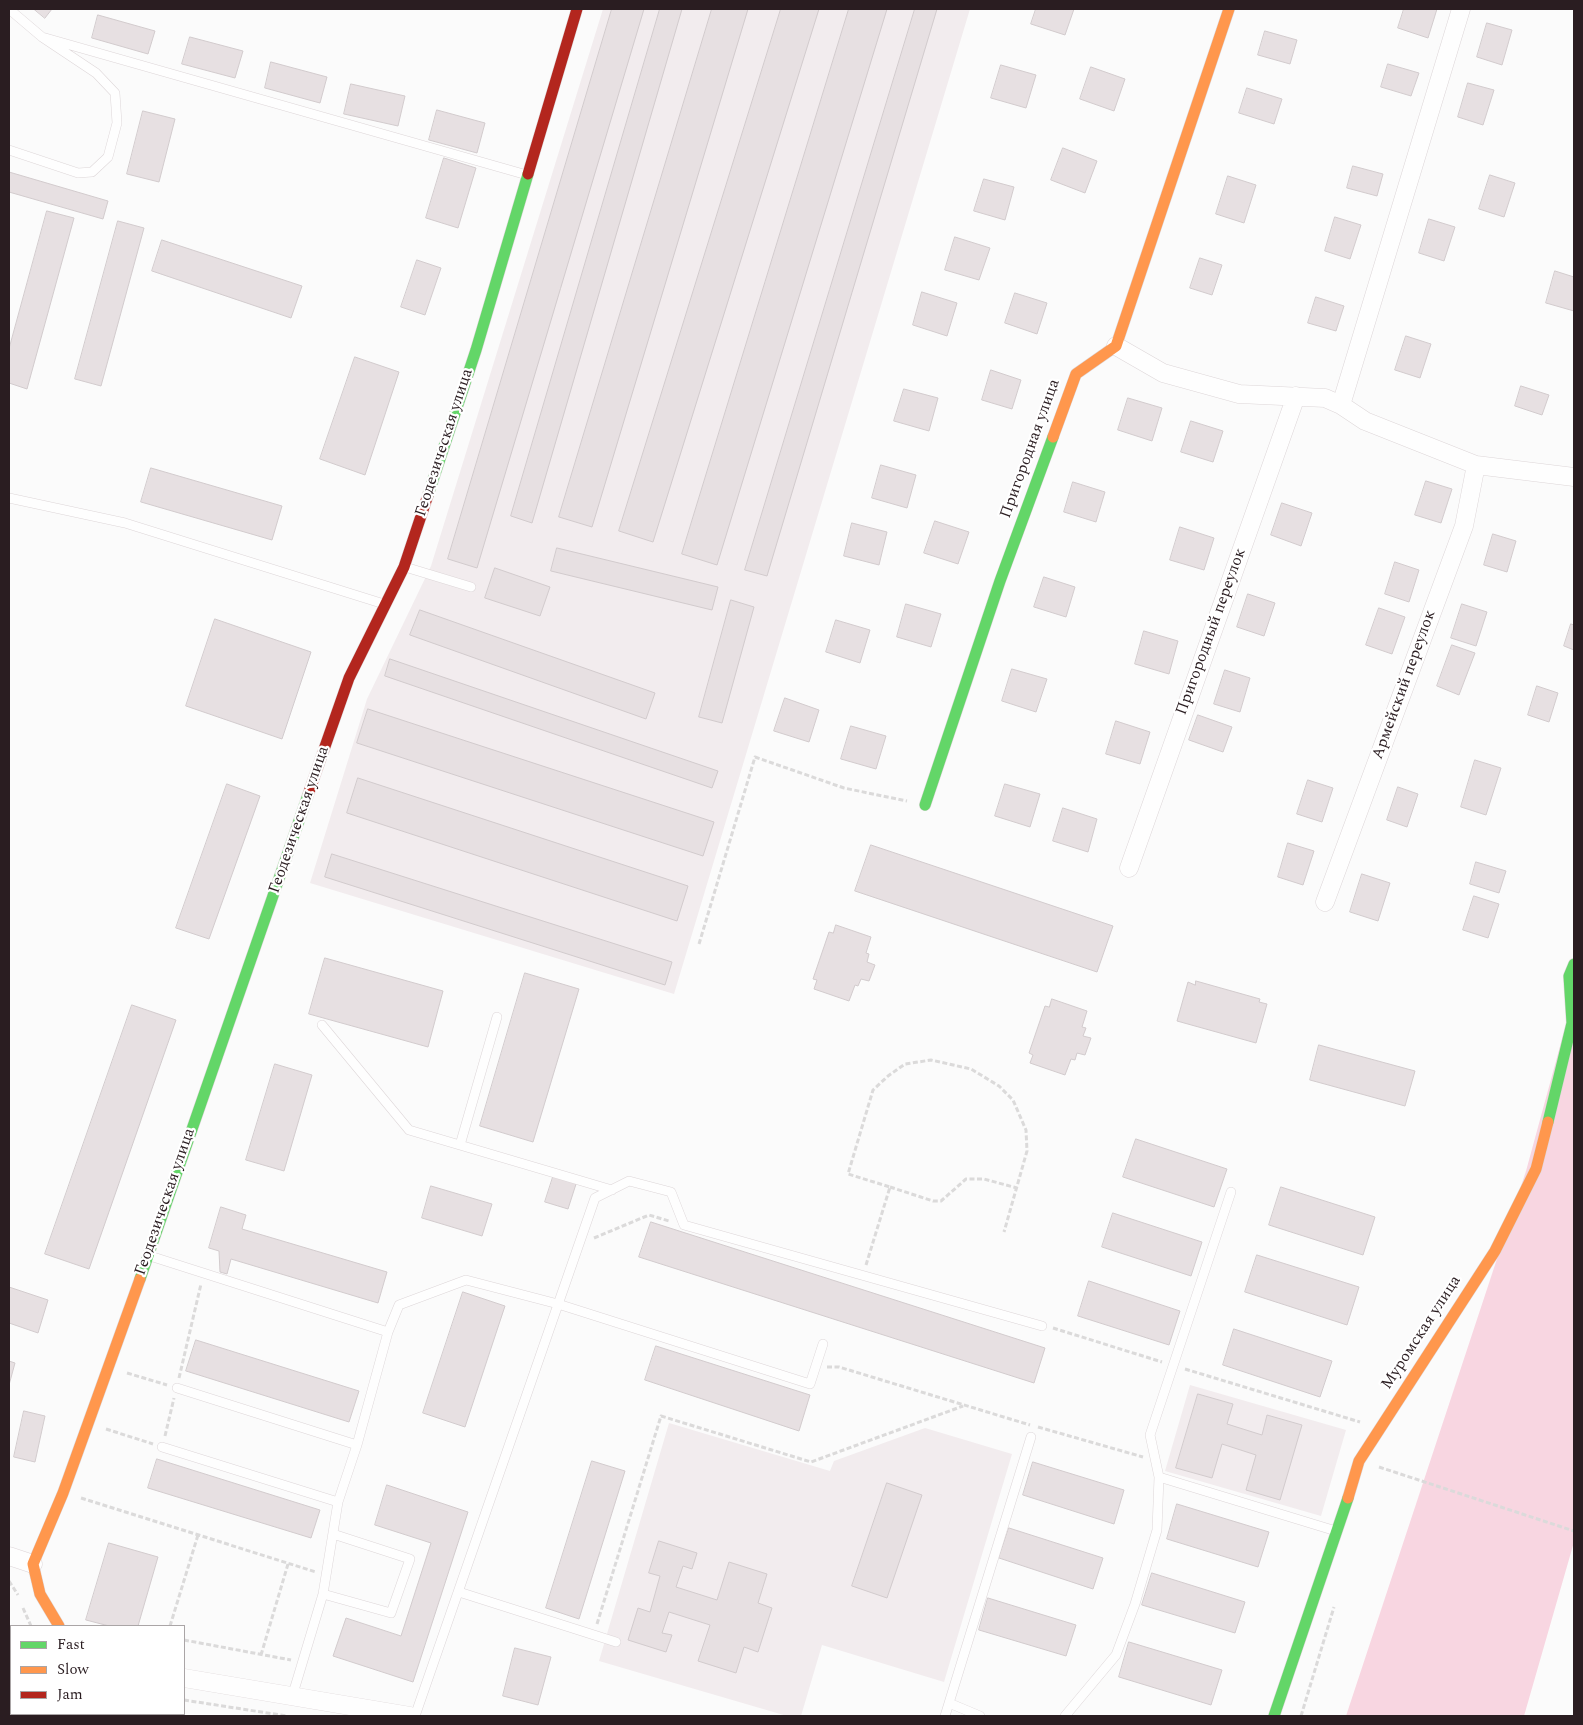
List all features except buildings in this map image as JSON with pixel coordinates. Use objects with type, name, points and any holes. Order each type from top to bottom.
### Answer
[{"type":"street","name":"Геодезическая улица","points":[[33,1564],[63,1493],[109,1367],[349,678],[404,567],[476,350],[577,9]]},
{"type":"street","points":[[1229,9],[1116,346],[1163,373],[1230,392],[1325,398],[1341,405],[1365,421],[1476,465],[1574,477]]},
{"type":"street","points":[[1341,405],[1462,9]]},
{"type":"street","name":"Пригородная улица","points":[[925,805],[1000,581],[1076,374],[1116,346]]},
{"type":"street","name":"Пригородный переулок","points":[[1129,868],[1296,396]]},
{"type":"street","name":"Армейский переулок","points":[[1325,902],[1464,526],[1476,465]]},
{"type":"street","name":"Муромская улица","points":[[1274,1716],[1359,1461],[1495,1251],[1536,1168],[1572,1023],[1569,976],[1574,964]]},
{"type":"street","points":[[9,1556],[33,1564],[40,1594],[58,1625]]},
{"type":"street","points":[[185,1678],[410,1716]]},
{"type":"lane","points":[[9,150],[78,173],[92,172],[108,157],[117,123],[115,93],[96,73],[42,37],[10,9]]},
{"type":"lane","points":[[42,37],[527,175]]},
{"type":"lane","points":[[9,498],[125,523],[386,605]]},
{"type":"lane","points":[[404,567],[471,587]]},
{"type":"lane","points":[[460,1145],[498,1017]]},
{"type":"lane","points":[[322,1025],[409,1130],[612,1190]]},
{"type":"lane","points":[[415,1716],[595,1198],[629,1181],[671,1192],[684,1225],[1042,1326]]},
{"type":"lane","points":[[1064,1716],[1116,1655],[1135,1604],[1157,1530],[1159,1476],[1150,1434],[1232,1192]]},
{"type":"lane","points":[[147,1255],[388,1332]]},
{"type":"lane","points":[[292,1696],[323,1594],[338,1502],[357,1446],[388,1332],[399,1305],[466,1280],[558,1304],[810,1384],[823,1344]]},
{"type":"lane","points":[[177,1388],[357,1446]]},
{"type":"lane","points":[[945,1716],[1031,1437]]},
{"type":"lane","points":[[162,1447],[338,1502]]},
{"type":"lane","points":[[1159,1476],[1336,1531]]},
{"type":"lane","points":[[323,1594],[391,1614],[410,1559],[333,1534]]},
{"type":"lane","points":[[459,1592],[616,1642]]},
{"type":"lane","points":[[949,1703],[980,1716]]},
{"type":"path","points":[[699,944],[755,758],[844,788],[925,805]]},
{"type":"path","points":[[1004,1232],[1027,1151],[1026,1130],[1013,1100],[999,1086],[971,1069],[931,1060],[906,1064],[888,1076],[873,1090],[848,1174],[934,1201],[941,1201],[966,1179],[984,1179],[1016,1188]]},
{"type":"path","points":[[863,1275],[890,1187]]},
{"type":"path","points":[[579,1244],[649,1215],[684,1225]]},
{"type":"path","points":[[1042,1326],[1065,1331],[1380,1428]]},
{"type":"path","points":[[109,1367],[177,1388]]},
{"type":"path","points":[[816,1367],[839,1367],[963,1406],[1156,1461]]},
{"type":"path","points":[[594,1635],[661,1416],[811,1462],[963,1406]]},
{"type":"path","points":[[1359,1461],[1574,1531]]},
{"type":"path","points":[[63,1493],[326,1576]]},
{"type":"path","points":[[170,1625],[198,1535]]},
{"type":"path","points":[[261,1654],[288,1564]]},
{"type":"path","points":[[185,1640],[302,1662]]},
{"type":"path","points":[[185,1700],[287,1716]]},
{"type":"shaded area","points":[[603,9],[970,9],[674,994],[310,883],[367,699],[431,566]]},
{"type":"shaded area","points":[[1574,995],[1574,1542],[1524,1716],[1346,1716],[1526,1171]]},
{"type":"shaded area","points":[[1190,1385],[1346,1430],[1321,1516],[1165,1471]]},
{"type":"shaded area","points":[[669,1423],[830,1471],[834,1461],[925,1428],[1012,1454],[944,1682],[822,1645],[801,1716],[787,1716],[599,1661]]},
{"type":"traffic: fast","points":[[428,495],[476,350],[528,174]]},
{"type":"traffic: fast","points":[[925,805],[1000,581],[1053,437]]},
{"type":"traffic: fast","points":[[140,1279],[308,795]]},
{"type":"traffic: fast","points":[[1548,1122],[1572,1023],[1569,976],[1574,964]]},
{"type":"traffic: fast","points":[[1274,1716],[1348,1498]]},
{"type":"traffic: slow","points":[[1053,437],[1076,374],[1116,346],[1229,9]]},
{"type":"traffic: slow","points":[[1348,1498],[1359,1461],[1495,1251],[1536,1169],[1548,1122]]},
{"type":"traffic: slow","points":[[58,1625],[40,1594],[33,1564],[63,1493],[140,1279]]},
{"type":"traffic: jam","points":[[528,174],[577,9]]},
{"type":"traffic: jam","points":[[308,795],[349,678],[404,567],[428,495]]}]
